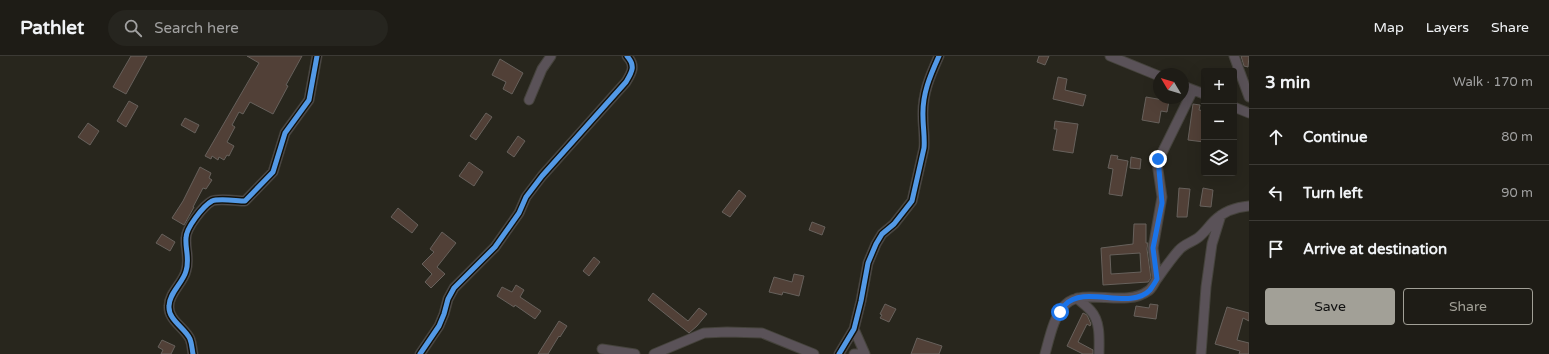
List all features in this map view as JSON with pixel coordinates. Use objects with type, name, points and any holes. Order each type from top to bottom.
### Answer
[{"type":"street","points":[[193,354],[190,339],[170,313],[169,306],[171,298],[184,277],[188,266],[186,239],[188,229],[198,215],[212,201],[245,201],[273,172],[285,133],[309,100],[317,56]]},
{"type":"street","points":[[529,100],[542,69],[552,56]]},
{"type":"street","points":[[420,354],[439,326],[448,299],[454,288],[495,247],[519,213],[526,197],[542,176],[626,82],[632,71],[632,62],[627,56]]},
{"type":"street","points":[[839,354],[854,329],[868,262],[876,244],[882,234],[894,224],[912,201],[925,140],[922,115],[926,85],[939,56]]},
{"type":"street","points":[[1110,56],[1153,74]]},
{"type":"street","points":[[1234,56],[1249,97]]},
{"type":"street","points":[[1189,88],[1201,93]]},
{"type":"street","points":[[1157,279],[1153,248],[1162,203],[1158,159],[1193,90]]},
{"type":"street","points":[[1237,108],[1249,113]]},
{"type":"street","points":[[1045,354],[1054,326],[1060,312],[1066,304],[1077,298],[1089,297],[1115,299],[1137,297],[1149,291],[1181,248],[1201,236],[1221,215],[1230,210],[1249,206]]},
{"type":"street","points":[[1201,354],[1206,287],[1212,244],[1221,215]]},
{"type":"street","points":[[1077,298],[1092,312],[1096,320],[1099,338],[1099,354]]},
{"type":"street","points":[[1092,312],[1102,298]]},
{"type":"street","points":[[854,329],[864,353],[854,354]]},
{"type":"street","points":[[654,354],[673,350],[704,333],[728,332],[758,332],[814,354]]},
{"type":"street","points":[[602,349],[635,354]]},
{"type":"building","points":[[131,56],[147,56],[126,94],[113,87]]},
{"type":"building","points":[[247,56],[302,56],[286,85],[288,86],[273,114],[250,102],[243,114],[239,112],[232,125],[235,127],[227,142],[234,146],[229,156],[227,155],[224,160],[219,157],[218,160],[212,156],[211,159],[205,156],[259,63]]},
{"type":"building","points":[[1039,56],[1049,56],[1045,65],[1037,62]]},
{"type":"building","points":[[1241,56],[1249,56],[1248,67],[1244,66]]},
{"type":"building","points":[[500,59],[523,73],[512,94],[503,89],[506,82],[492,75]]},
{"type":"building","points":[[1058,77],[1067,79],[1065,90],[1086,95],[1083,106],[1053,99]]},
{"type":"building","points":[[1146,97],[1153,98],[1153,104],[1168,104],[1167,112],[1161,111],[1159,123],[1142,120]]},
{"type":"building","points":[[129,101],[138,106],[126,127],[117,121]]},
{"type":"building","points":[[1193,104],[1200,105],[1201,142],[1188,140]]},
{"type":"building","points":[[486,113],[492,117],[476,140],[470,136]]},
{"type":"building","points":[[185,118],[199,125],[195,133],[181,125]]},
{"type":"building","points":[[1055,121],[1078,124],[1073,153],[1053,150],[1057,129],[1054,129]]},
{"type":"building","points":[[88,123],[99,131],[90,145],[78,137]]},
{"type":"building","points":[[518,136],[525,141],[514,157],[507,152]]},
{"type":"building","points":[[1111,155],[1118,156],[1117,159],[1128,161],[1122,196],[1109,194],[1113,169],[1108,168]]},
{"type":"building","points":[[1131,157],[1141,159],[1140,169],[1130,168]]},
{"type":"building","points":[[469,162],[483,172],[474,186],[459,176]]},
{"type":"building","points":[[200,167],[211,173],[209,178],[212,180],[206,189],[203,188],[184,225],[172,218],[183,201]]},
{"type":"building","points":[[1179,188],[1190,189],[1187,217],[1177,217]]},
{"type":"building","points":[[1203,188],[1213,190],[1211,207],[1200,206]]},
{"type":"building","points":[[739,190],[746,196],[730,217],[722,212]]},
{"type":"building","points":[[398,208],[418,225],[412,233],[391,217]]},
{"type":"building","points":[[812,222],[825,227],[822,235],[809,230]]},
{"type":"building","points":[[1134,224],[1146,224],[1146,243],[1148,243],[1147,249],[1151,278],[1148,282],[1103,285],[1101,248],[1133,244]],"holes":[[[1140,253],[1141,272],[1111,274],[1110,255]]]},
{"type":"building","points":[[442,232],[456,243],[437,267],[445,274],[431,288],[425,282],[432,274],[422,264],[434,252],[430,249]]},
{"type":"building","points":[[162,234],[175,242],[170,251],[156,243]]},
{"type":"building","points":[[594,257],[600,262],[589,276],[583,271]]},
{"type":"building","points":[[794,274],[804,276],[799,296],[783,292],[782,295],[769,292],[774,277],[792,282]]},
{"type":"building","points":[[516,285],[524,290],[520,297],[541,311],[535,319],[515,305],[514,307],[497,296],[502,287],[512,292]]},
{"type":"building","points":[[653,293],[688,321],[699,308],[707,314],[689,333],[648,300]]},
{"type":"building","points":[[885,304],[896,309],[889,322],[880,318],[882,315],[880,314]]},
{"type":"building","points":[[1150,304],[1158,305],[1156,319],[1134,316],[1136,306],[1149,308]]},
{"type":"building","points":[[1227,307],[1249,313],[1249,321],[1243,318],[1237,340],[1249,343],[1249,354],[1239,354],[1240,351],[1215,344]]},
{"type":"building","points":[[1083,313],[1087,315],[1091,324],[1090,326],[1087,324],[1078,342],[1093,350],[1093,354],[1083,354],[1067,346]]},
{"type":"building","points":[[559,321],[567,326],[548,354],[538,354]]},
{"type":"building","points":[[917,338],[942,346],[939,354],[911,354]]},
{"type":"building","points":[[162,340],[175,346],[171,354],[161,354],[163,350],[158,347]]},
{"type":"cycle path","points":[[193,354],[192,345],[188,335],[174,320],[169,311],[171,297],[182,280],[187,267],[186,238],[189,229],[200,212],[212,201],[245,201],[273,172],[285,133],[309,100],[317,56]]},
{"type":"cycle path","points":[[420,354],[439,326],[448,299],[454,288],[495,247],[519,213],[526,197],[542,176],[626,82],[632,69],[630,60],[627,56]]},
{"type":"cycle path","points":[[839,354],[854,329],[868,263],[876,244],[882,234],[894,224],[912,201],[924,148],[923,109],[925,93],[939,56]]},
{"type":"route","points":[[1060,312],[1066,304],[1077,298],[1089,297],[1115,299],[1137,297],[1149,291],[1157,279],[1153,248],[1162,203],[1157,163],[1158,159]]}]
